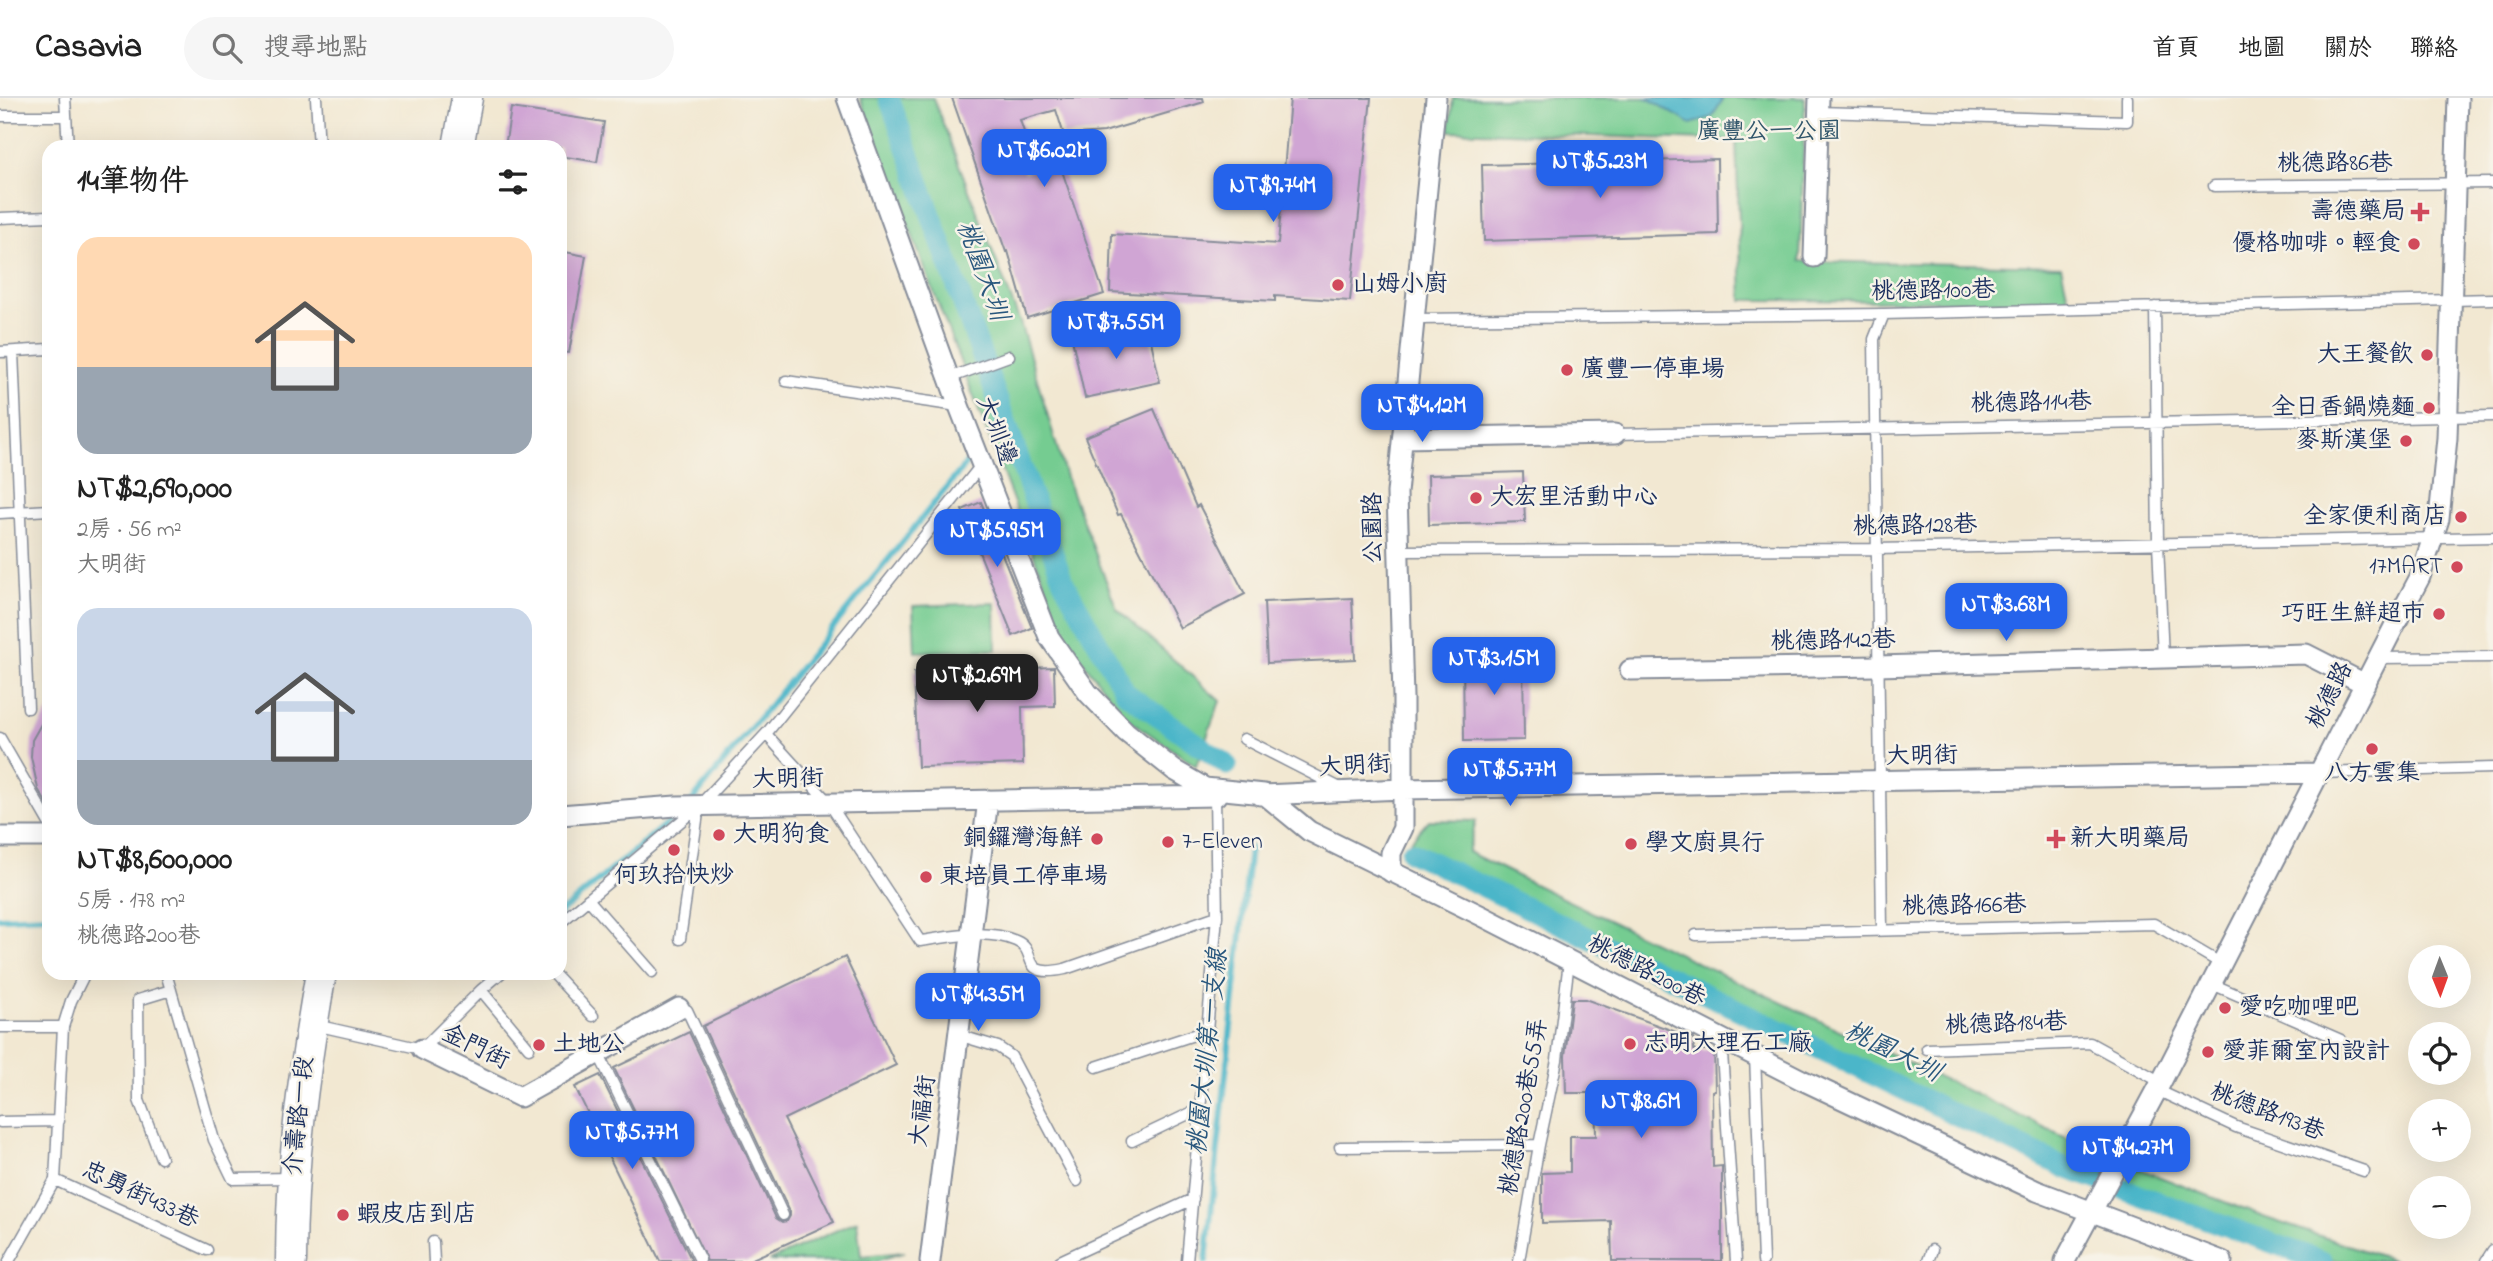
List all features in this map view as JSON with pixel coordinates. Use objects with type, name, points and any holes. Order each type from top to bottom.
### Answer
[{"type":"main road","points":[[459,140],[467,98]]},
{"type":"main road","name":"介壽路一段","points":[[291,1261],[296,1133],[320,980]]},
{"type":"street","name":"大圳邊","points":[[847,98],[957,375],[959,406],[1049,637],[1088,693],[1126,732],[1174,769],[1205,788],[1264,794]]},
{"type":"street","name":"公園路","points":[[1391,872],[1391,853],[1403,828],[1403,697],[1397,493],[1436,98]]},
{"type":"street","name":"桃德路","points":[[2095,1206],[2420,577],[2433,538],[2439,519],[2448,416],[2458,98]]},
{"type":"street","points":[[1814,257],[1819,105]]},
{"type":"street","points":[[1403,438],[1615,434]]},
{"type":"street","name":"桃德路142巷","points":[[1630,670],[2306,654],[2365,684]]},
{"type":"street","name":"大明街","points":[[567,814],[676,806],[1349,793],[1403,789],[2320,773]]},
{"type":"street","name":"桃德路200巷","points":[[1264,794],[1309,831],[1755,1055],[2037,1191],[2095,1206],[2222,1261]]},
{"type":"street","name":"大福街","points":[[930,1261],[988,800]]},
{"type":"street","points":[[0,837],[42,837]]},
{"type":"street","name":"金門街","points":[[422,1049],[520,1097],[679,1008]]},
{"type":"street","points":[[2065,1261],[2095,1206]]},
{"type":"lane","points":[[65,98],[68,140]]},
{"type":"lane","points":[[316,98],[319,140]]},
{"type":"lane","points":[[1819,105],[2127,121],[2127,98]]},
{"type":"lane","points":[[0,117],[66,116]]},
{"type":"lane","name":"桃德路86巷","points":[[2214,186],[2493,183]]},
{"type":"lane","points":[[0,218],[42,216]]},
{"type":"lane","name":"桃德路100巷","points":[[1415,320],[1884,314],[2493,299]]},
{"type":"lane","points":[[2155,307],[2158,543],[2163,659]]},
{"type":"lane","points":[[1882,929],[1874,339],[1884,314]]},
{"type":"lane","points":[[0,352],[42,350]]},
{"type":"lane","points":[[13,352],[22,511],[28,708]]},
{"type":"lane","points":[[957,375],[1009,356]]},
{"type":"lane","points":[[786,381],[959,406]]},
{"type":"lane","name":"桃德路114巷","points":[[1615,434],[2493,416]]},
{"type":"lane","points":[[567,917],[697,806],[766,734],[982,464]]},
{"type":"lane","points":[[0,513],[42,510]]},
{"type":"lane","name":"桃德路128巷","points":[[1398,551],[1876,549],[2493,537]]},
{"type":"lane","points":[[2378,659],[2493,657]]},
{"type":"lane","points":[[766,734],[829,803],[920,941],[972,933],[1014,940],[1021,944],[1035,968],[1046,973],[1065,969],[1217,916]]},
{"type":"lane","points":[[0,738],[42,811]]},
{"type":"lane","points":[[1244,739],[1349,793]]},
{"type":"lane","points":[[2320,773],[2493,768]]},
{"type":"lane","points":[[1187,1261],[1217,916],[1215,796]]},
{"type":"lane","points":[[680,939],[697,806]]},
{"type":"lane","points":[[588,899],[652,972]]},
{"type":"lane","name":"桃德路166巷","points":[[1696,935],[2154,924],[2222,964]]},
{"type":"lane","name":"桃德路200巷55弄","points":[[1519,1261],[1557,1060],[1569,960]]},
{"type":"lane","points":[[0,1258],[7,1261],[55,1180],[62,1027],[82,980]]},
{"type":"lane","points":[[168,980],[214,1140],[233,1179],[293,1178]]},
{"type":"lane","points":[[422,1049],[493,980]]},
{"type":"lane","points":[[560,980],[593,1016]]},
{"type":"lane","points":[[2212,984],[2341,1040]]},
{"type":"lane","points":[[161,1158],[139,1100],[138,1000],[171,990]]},
{"type":"lane","points":[[481,990],[529,1048]]},
{"type":"lane","points":[[679,1008],[687,1010],[783,1215]]},
{"type":"lane","name":"金門街","points":[[312,1024],[422,1049]]},
{"type":"lane","points":[[0,1027],[62,1027]]},
{"type":"lane","points":[[1096,1067],[1209,1030]]},
{"type":"lane","points":[[958,1035],[998,1047],[1011,1056],[1077,1181]]},
{"type":"lane","points":[[1721,1038],[1735,1261]]},
{"type":"lane","name":"桃德路184巷","points":[[1927,1049],[2090,1043],[2159,1086]]},
{"type":"lane","points":[[598,1052],[700,1261]]},
{"type":"lane","points":[[1755,1055],[1763,1261]]},
{"type":"lane","name":"桃德路193巷","points":[[2159,1086],[2236,1127],[2364,1171]]},
{"type":"lane","points":[[1132,1140],[1201,1108]]},
{"type":"lane","points":[[0,1122],[59,1121]]},
{"type":"lane","points":[[1340,1147],[1539,1145]]},
{"type":"lane","name":"忠勇街433巷","points":[[55,1180],[207,1250]]},
{"type":"lane","points":[[1060,1261],[1193,1199]]},
{"type":"lane","points":[[433,1242],[434,1261]]},
{"type":"lane","points":[[1928,1261],[1932,1250]]},
{"type":"lane","points":[[2486,1261],[2493,1250]]},
{"type":"green space","points":[[860,98],[933,98],[1020,322],[1066,477],[1117,609],[1220,701],[1196,766],[1124,716],[1065,637]]},
{"type":"green space","name":"廣豐公一公園","points":[[1453,98],[1805,98],[1800,261],[2061,266],[2069,302],[1742,300],[1736,141],[1449,131]]},
{"type":"green space","points":[[995,603],[996,650],[915,652],[913,606]]},
{"type":"green space","points":[[1429,820],[1476,821],[1468,852],[2114,1161],[2105,1177],[1408,844]]},
{"type":"green space","points":[[2132,1166],[2266,1218],[2395,1261],[2335,1261],[2127,1183]]},
{"type":"green space","points":[[857,1221],[861,1256],[905,1252],[876,1261],[769,1261]]},
{"type":"water","points":[[1647,98],[1722,98],[1722,101],[1712,117],[1691,124]]},
{"type":"building","points":[[952,98],[1203,98],[1204,102],[1104,132],[1064,135],[1056,110],[1020,120],[1026,138],[1015,139],[1024,173],[1059,162],[1104,294],[1027,318],[1008,251],[1006,252]]},
{"type":"building","points":[[1290,98],[1371,98],[1350,301],[1275,296],[1275,301],[1110,292],[1112,234],[1278,244]]},
{"type":"building","points":[[511,108],[604,122],[597,162],[567,157],[567,140],[506,140]]},
{"type":"building","points":[[1717,159],[1718,234],[1484,241],[1482,165]]},
{"type":"building","points":[[567,252],[586,256],[567,353]]},
{"type":"building","points":[[1147,323],[1160,382],[1085,398],[1072,339]]},
{"type":"building","points":[[1154,409],[1196,507],[1199,505],[1245,594],[1180,628],[1121,514],[1118,515],[1085,437]]},
{"type":"building","name":"大宏里活動中心","points":[[1523,472],[1525,522],[1429,525],[1428,475]]},
{"type":"building","points":[[981,502],[1032,628],[1013,636],[962,510]]},
{"type":"building","points":[[1352,598],[1355,659],[1267,663],[1264,602]]},
{"type":"building","points":[[1523,653],[1524,740],[1464,741],[1463,654]]},
{"type":"building","points":[[1054,667],[1055,706],[1022,707],[1023,764],[918,767],[914,672]]},
{"type":"building","points":[[42,722],[42,796],[31,757],[32,740]]},
{"type":"building","points":[[845,957],[896,1065],[784,1119],[834,1222],[748,1261],[707,1261],[614,1068],[689,1032],[776,1218],[782,1222],[787,1221],[790,1212],[703,1026]]},
{"type":"building","points":[[1572,999],[1585,999],[1693,1038],[1694,1050],[1714,1050],[1713,1167],[1722,1166],[1722,1261],[1612,1261],[1611,1221],[1542,1223],[1542,1173],[1570,1172],[1570,1136],[1596,1136],[1595,1093],[1566,1093],[1565,1056]]},
{"type":"building","points":[[600,1075],[692,1261],[660,1261],[575,1087]]},
{"type":"waterway","name":"桃園大圳","points":[[889,98],[1063,581],[1126,693],[1227,765]]},
{"type":"waterway","points":[[997,426],[1004,417]]},
{"type":"waterway","points":[[692,801],[974,454]]},
{"type":"waterway","points":[[567,907],[681,811]]},
{"type":"waterway","name":"桃園大圳第一支線","points":[[1206,1261],[1250,848]]},
{"type":"waterway","name":"桃園大圳","points":[[1411,852],[2068,1169],[2322,1261]]},
{"type":"waterway","points":[[0,918],[42,916]]},
{"type":"place","name":"壽德藥局","points":[[2420,212]]},
{"type":"place","name":"優格咖啡。輕食","points":[[2414,244]]},
{"type":"place","name":"山姆小廚","points":[[1338,285]]},
{"type":"place","name":"大王餐飲","points":[[2427,355]]},
{"type":"place","name":"廣豐一停車場","points":[[1567,370]]},
{"type":"place","name":"全日香鍋燒麵","points":[[2429,408]]},
{"type":"place","name":"麥斯漢堡","points":[[2406,441]]},
{"type":"place","name":"大宏里活動中心","points":[[1476,498]]},
{"type":"place","name":"全家便利商店","points":[[2461,517]]},
{"type":"place","name":"17MART","points":[[2457,567]]},
{"type":"place","name":"巧旺生鮮超市","points":[[2439,614]]},
{"type":"place","name":"八方雲集","points":[[2372,749]]},
{"type":"place","name":"大明狗食","points":[[719,835]]},
{"type":"place","name":"銅鑼灣海鮮","points":[[1097,839]]},
{"type":"place","name":"新大明藥局","points":[[2056,839]]},
{"type":"place","name":"7-Eleven","points":[[1168,842]]},
{"type":"place","name":"學文廚具行","points":[[1631,844]]},
{"type":"place","name":"何玖拾快炒","points":[[674,850]]},
{"type":"place","name":"東培員工停車場","points":[[926,877]]},
{"type":"place","name":"愛吃咖哩吧","points":[[2225,1008]]},
{"type":"place","name":"志明大理石工廠","points":[[1630,1044]]},
{"type":"place","name":"土地公","points":[[539,1045]]},
{"type":"place","name":"愛菲爾室內設計","points":[[2208,1052]]},
{"type":"place","name":"蝦皮店到店","points":[[343,1215]]}]
